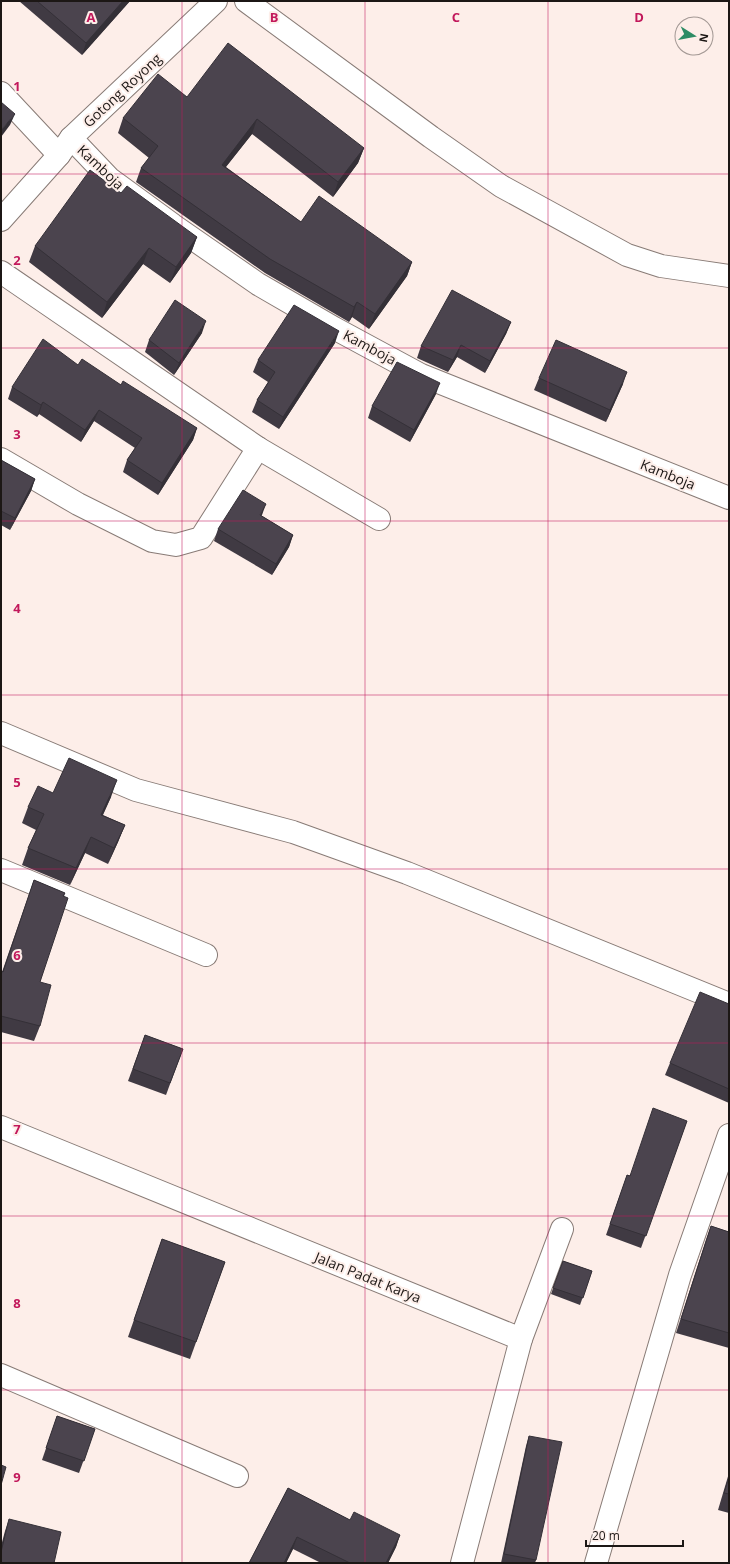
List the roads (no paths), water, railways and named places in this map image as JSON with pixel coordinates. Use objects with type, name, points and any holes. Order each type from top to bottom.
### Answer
[{"type":"street","name":"Gotong Royong","points":[[1,220],[65,146],[216,1]]},
{"type":"street","points":[[246,1],[430,137],[501,186],[627,255],[661,266],[729,276]]},
{"type":"street","name":"Kamboja","points":[[1,93],[65,146],[173,225],[258,284],[334,328],[421,375],[729,498]]},
{"type":"street","points":[[1,272],[258,448],[379,518]]},
{"type":"street","points":[[1,459],[78,504],[152,541],[176,545],[202,538],[258,448]]},
{"type":"street","points":[[1,733],[136,790],[293,832],[392,867],[729,1004]]},
{"type":"street","points":[[1,870],[206,955]]},
{"type":"street","name":"Jalan Padat Karya","points":[[1,1127],[521,1339]]},
{"type":"street","points":[[596,1563],[680,1275],[729,1135]]},
{"type":"street","points":[[462,1563],[521,1339],[562,1229]]},
{"type":"street","points":[[1,1375],[237,1476]]}]
